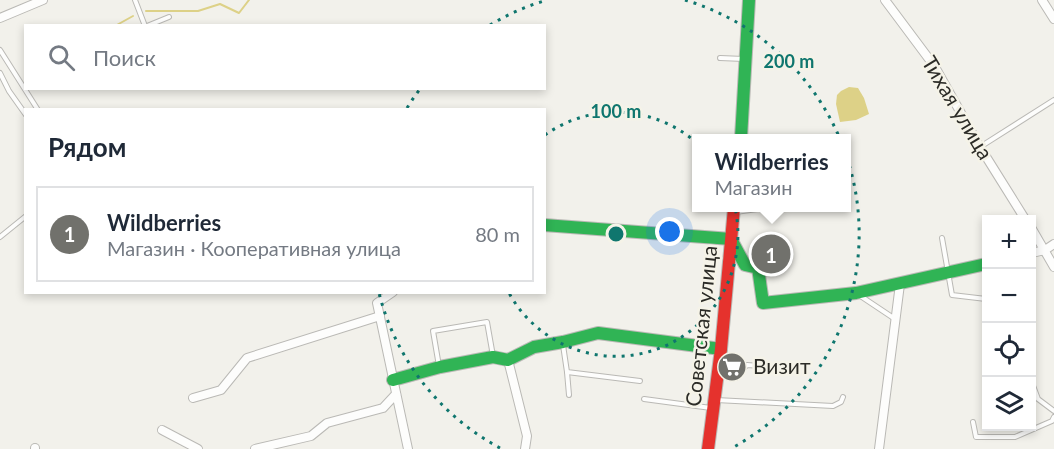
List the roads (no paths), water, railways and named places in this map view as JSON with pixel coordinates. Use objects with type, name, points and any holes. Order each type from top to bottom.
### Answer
[{"type":"street","points":[[0,18],[43,0]]},
{"type":"street","points":[[741,134],[749,0]]},
{"type":"street","name":"Тихая улица","points":[[885,0],[935,66],[980,147],[1022,215]]},
{"type":"street","points":[[1042,0],[1054,19]]},
{"type":"street","name":"Советская улица","points":[[708,449],[721,349],[734,212]]},
{"type":"street","points":[[546,225],[731,239],[745,265],[758,268],[763,303],[856,293],[982,265]]},
{"type":"street","points":[[1036,235],[1054,267]]},
{"type":"street","points":[[1036,252],[1054,244]]},
{"type":"street","points":[[879,449],[900,284]]},
{"type":"street","points":[[390,294],[377,303],[408,449]]},
{"type":"street","points":[[193,398],[221,390],[247,358],[380,316]]},
{"type":"street","points":[[393,380],[440,367],[494,357],[508,360],[534,347],[597,333],[721,349]]},
{"type":"street","points":[[508,360],[527,436],[525,449]]},
{"type":"street","points":[[255,449],[281,446],[311,436],[327,423],[383,408],[396,394]]},
{"type":"street","points":[[162,430],[198,449]]},
{"type":"lane","points":[[135,0],[145,24]]},
{"type":"lane","points":[[151,24],[169,17]]},
{"type":"lane","points":[[0,50],[24,88]]},
{"type":"lane","points":[[720,58],[746,59]]},
{"type":"lane","points":[[0,73],[24,112]]},
{"type":"lane","points":[[25,90],[37,108]]},
{"type":"lane","points":[[980,147],[1054,100]]},
{"type":"lane","points":[[0,237],[24,218]]},
{"type":"lane","points":[[942,238],[952,295],[982,298]]},
{"type":"lane","points":[[856,293],[896,320]]},
{"type":"lane","points":[[440,367],[433,331],[487,322],[494,357]]},
{"type":"lane","points":[[563,342],[569,395]]},
{"type":"lane","points":[[718,369],[741,371],[747,365],[788,368]]},
{"type":"lane","points":[[567,372],[640,381]]},
{"type":"lane","points":[[1036,394],[1038,399],[1054,411]]},
{"type":"lane","points":[[644,399],[714,404],[833,406],[841,402],[843,398]]},
{"type":"lane","points":[[973,422],[976,437],[1015,437],[1052,421],[1054,417]]},
{"type":"waterway","points":[[146,11],[198,11],[220,4],[239,13],[249,0]]},
{"type":"waterway","points":[[119,24],[133,16]]},
{"type":"place","name":"Wildberries","points":[[771,254]]},
{"type":"place","name":"Визит","points":[[732,367]]}]
